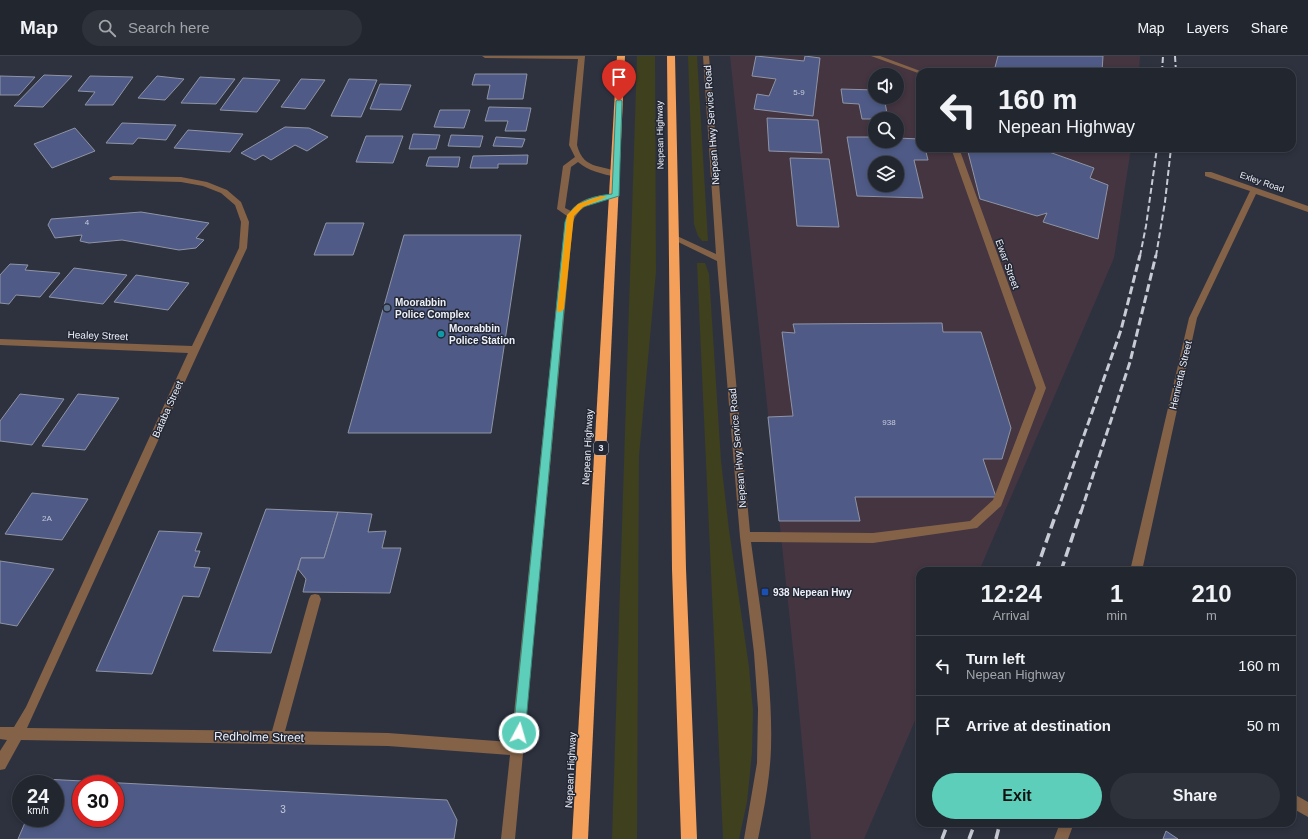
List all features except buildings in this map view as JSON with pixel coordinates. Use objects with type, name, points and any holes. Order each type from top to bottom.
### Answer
[{"type":"highway","name":"Nepean Highway","points":[[580,839],[615,196],[621,56]]},
{"type":"highway","name":"Nepean Highway","points":[[671,56],[679,570],[689,839]]},
{"type":"street","points":[[485,56],[582,57],[573,145],[577,159],[587,165],[616,175]]},
{"type":"street","name":"Nepean Hwy Service Road","points":[[706,56],[720,259],[745,537],[762,676],[765,738],[760,801],[751,839]]},
{"type":"street","points":[[874,56],[916,71]]},
{"type":"street","name":"Ewar Street","points":[[745,537],[873,538],[973,525],[997,503],[1041,388],[956,152]]},
{"type":"street","points":[[570,215],[561,209],[567,166],[577,159]]},
{"type":"street","name":"Exley Road","points":[[1208,174],[1308,209]]},
{"type":"street","name":"Bataba Street","points":[[0,764],[30,711],[194,350],[243,248],[247,234],[246,219],[242,208],[236,199],[225,191],[200,182],[166,179],[113,178]]},
{"type":"street","name":"Henrietta Street","points":[[1137,567],[1193,318],[1254,190]]},
{"type":"street","points":[[508,839],[570,215],[580,205],[590,200],[615,196]]},
{"type":"street","points":[[674,238],[720,259]]},
{"type":"street","name":"Healey Street","points":[[0,342],[194,350]]},
{"type":"street","points":[[277,737],[315,599]]},
{"type":"street","name":"Redholme Street","points":[[0,732],[277,737],[472,744],[517,748]]},
{"type":"street","points":[[1296,802],[1308,810]]},
{"type":"street","points":[[1061,839],[1066,827]]},
{"type":"shaded area","points":[[730,56],[1140,56],[1139,68],[916,68],[916,152],[1130,152],[1114,258],[981,567],[916,567],[916,718],[864,839],[811,839],[795,668]]},
{"type":"green space","points":[[637,56],[655,56],[656,272],[639,456],[637,839],[612,839]]},
{"type":"green space","points":[[688,56],[697,56],[708,241],[702,241],[698,236],[694,224]]},
{"type":"green space","points":[[697,263],[705,263],[709,274],[721,461],[729,530],[749,667],[753,710],[752,753],[747,802],[739,839],[723,839]]},
{"type":"railway","points":[[1162,68],[1163,56]]},
{"type":"railway","points":[[1175,56],[1176,68]]},
{"type":"railway","points":[[1140,256],[1146,226],[1156,152]]},
{"type":"railway","points":[[1156,256],[1165,202],[1171,152]]},
{"type":"railway","points":[[1057,512],[1121,330],[1140,255]]},
{"type":"railway","points":[[1081,512],[1130,362],[1156,255]]},
{"type":"railway","points":[[1037,567],[1057,511]]},
{"type":"railway","points":[[1062,567],[1081,511]]},
{"type":"railway","points":[[942,839],[946,827]]},
{"type":"railway","points":[[969,839],[974,827]]},
{"type":"railway","points":[[996,839],[999,827]]},
{"type":"slow traffic","points":[[560,309],[570,215],[580,205],[590,200],[604,197]]},
{"type":"place","name":"Moorabbin Police Complex","points":[[387,308]]},
{"type":"place","name":"Moorabbin Police Station","points":[[441,334]]},
{"type":"place","name":"938 Nepean Hwy","points":[[765,592]]},
{"type":"route","points":[[519,733],[570,215],[580,205],[590,200],[615,196],[619,101]]}]
